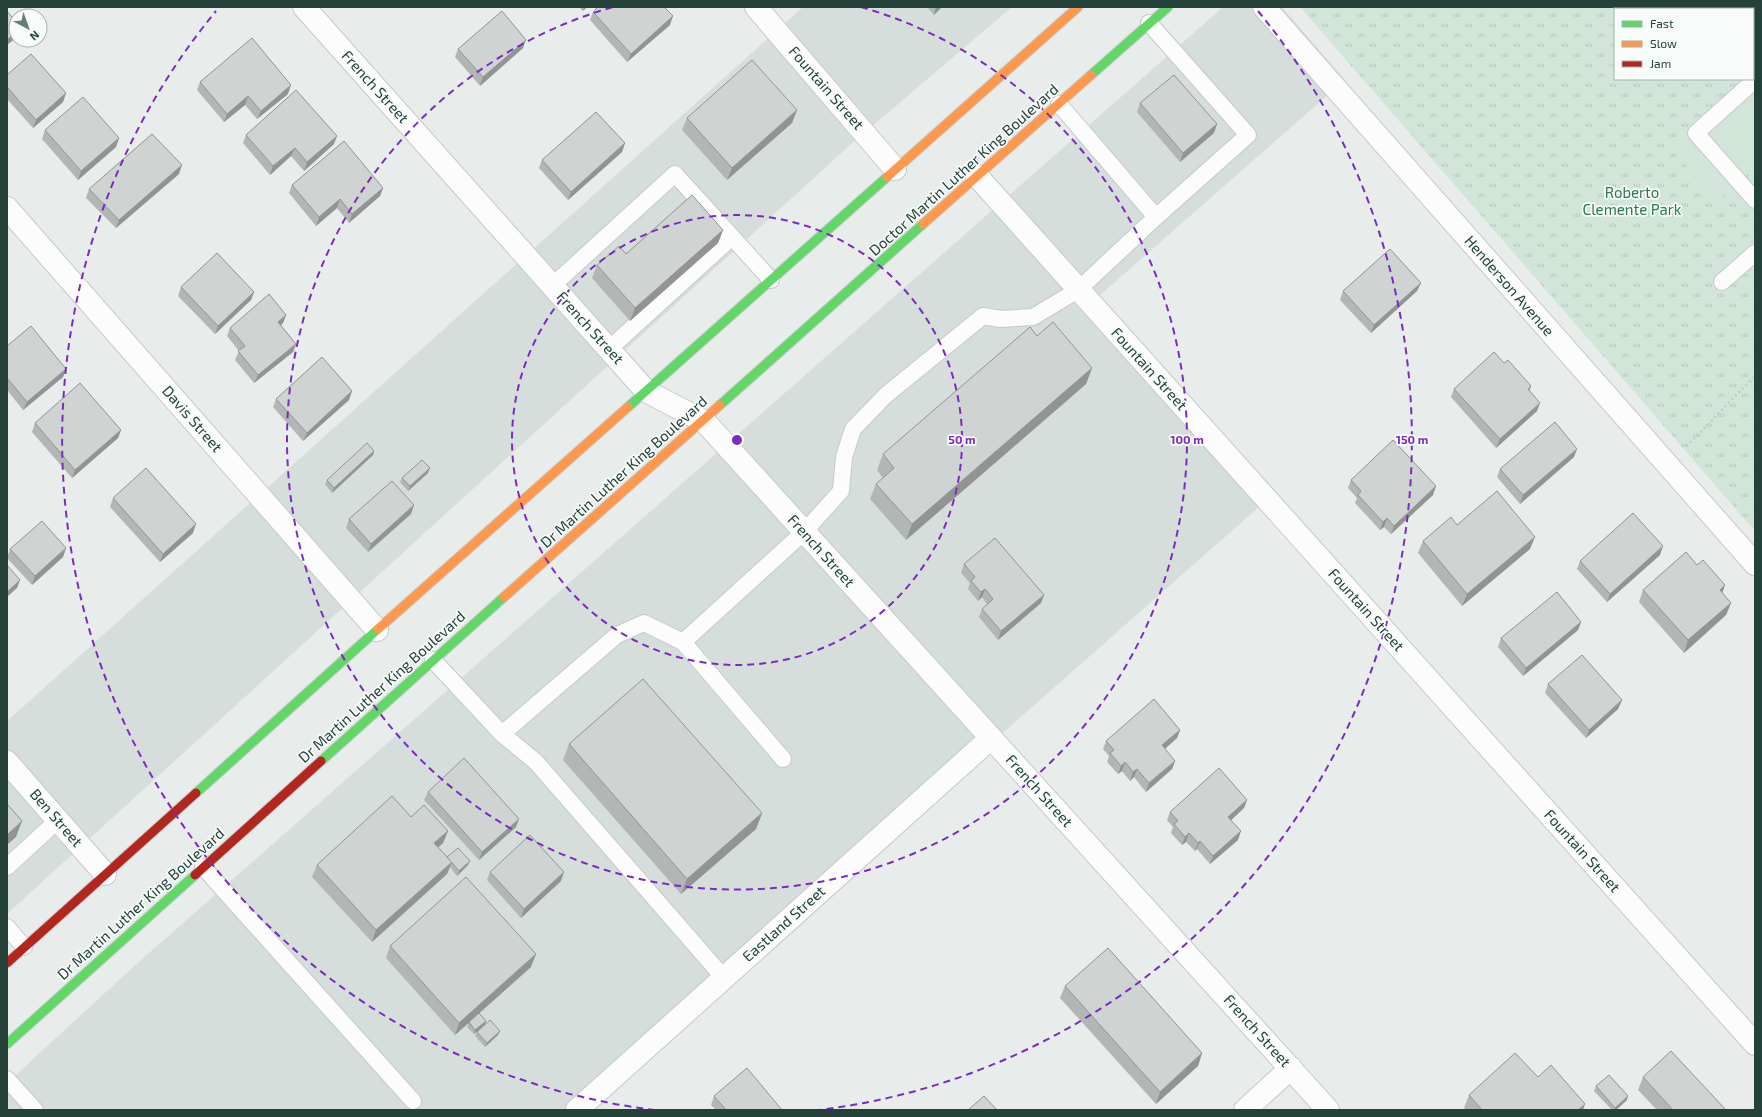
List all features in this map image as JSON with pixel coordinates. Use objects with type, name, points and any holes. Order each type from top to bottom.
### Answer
[{"type":"main road","points":[[7,963],[377,630],[1078,7]]},
{"type":"main road","name":"Doctor Martin Luther King Boulevard","points":[[778,353],[1168,7]]},
{"type":"main road","name":"Dr Martin Luther King Boulevard","points":[[7,1044],[433,660],[778,353]]},
{"type":"street","name":"French Street","points":[[304,7],[646,391],[702,421],[1328,1110]]},
{"type":"street","name":"Fountain Street","points":[[756,7],[895,169]]},
{"type":"street","name":"Henderson Avenue","points":[[1264,7],[1755,564]]},
{"type":"street","name":"Fountain Street","points":[[977,176],[1755,1044]]},
{"type":"street","name":"Davis Street","points":[[7,208],[377,630]]},
{"type":"street","name":"Eastland Street","points":[[577,1110],[991,738]]},
{"type":"street","name":"Ben Street","points":[[7,762],[105,874]]},
{"type":"street","points":[[1245,1110],[1291,1068]]},
{"type":"lane","points":[[682,642],[804,532],[841,491],[844,456],[853,428],[886,395],[983,316],[1001,319],[1033,316],[1078,290],[1156,217],[1248,135],[1149,23]]},
{"type":"lane","points":[[1755,80],[1696,133],[1755,200]]},
{"type":"lane","points":[[1059,104],[1156,217]]},
{"type":"lane","points":[[552,286],[675,174],[771,280]]},
{"type":"lane","points":[[609,349],[732,237]]},
{"type":"lane","points":[[1722,282],[1755,253]]},
{"type":"lane","points":[[502,734],[617,636],[644,623],[682,642],[782,759]]},
{"type":"lane","points":[[433,660],[502,734],[536,762],[724,978]]},
{"type":"lane","points":[[7,867],[58,820]]},
{"type":"lane","points":[[203,867],[414,1101]]},
{"type":"lane","points":[[7,927],[24,947]]},
{"type":"lane","points":[[7,1079],[36,1110]]},
{"type":"path","points":[[1667,464],[1704,430],[1740,391],[1755,378]]},
{"type":"shaded area","points":[[803,7],[1012,7],[849,146],[7,914],[7,721]]},
{"type":"shaded area","points":[[1223,7],[1282,7],[1345,80],[1082,311],[1260,506],[575,1110],[7,1110],[7,1083],[132,968]]},
{"type":"green space","name":"Roberto Clemente Park","points":[[1300,7],[1755,7],[1755,531]]},
{"type":"green space","points":[[1755,74],[1755,167],[1717,201],[1671,149],[1748,80],[1754,80]]},
{"type":"building","points":[[598,7],[664,7],[673,16],[631,54],[593,12]]},
{"type":"building","points":[[1742,7],[1747,8],[1722,8]]},
{"type":"building","points":[[7,11],[8,39],[7,40]]},
{"type":"building","points":[[502,11],[526,40],[483,77],[458,49]]},
{"type":"building","points":[[252,38],[291,85],[261,111],[248,96],[227,114],[200,82]]},
{"type":"building","points":[[31,54],[66,93],[36,120],[7,87],[7,75]]},
{"type":"building","points":[[752,60],[797,110],[732,168],[687,118]]},
{"type":"building","points":[[1174,75],[1217,124],[1183,153],[1140,103]]},
{"type":"building","points":[[296,90],[337,136],[307,162],[295,148],[273,166],[246,135]]},
{"type":"building","points":[[83,97],[119,138],[81,171],[45,130]]},
{"type":"building","points":[[596,112],[625,143],[571,192],[542,160]]},
{"type":"building","points":[[152,134],[182,165],[119,220],[89,189]]},
{"type":"building","points":[[344,141],[383,188],[352,214],[340,199],[319,217],[292,185]]},
{"type":"building","points":[[692,195],[723,230],[635,308],[597,265],[619,246],[626,254]]},
{"type":"building","points":[[1390,249],[1421,283],[1374,325],[1343,291]]},
{"type":"building","points":[[217,253],[254,292],[218,326],[181,287]]},
{"type":"building","points":[[269,294],[286,315],[278,322],[296,344],[258,375],[238,351],[245,346],[230,328]]},
{"type":"building","points":[[1053,322],[1092,368],[912,524],[876,484],[894,468],[883,454],[1030,327],[1037,336]]},
{"type":"building","points":[[31,326],[66,369],[27,402],[7,378],[7,346]]},
{"type":"building","points":[[1494,352],[1504,363],[1508,360],[1531,386],[1528,389],[1540,403],[1500,439],[1454,389]]},
{"type":"building","points":[[322,357],[352,391],[307,433],[276,399]]},
{"type":"building","points":[[80,383],[121,430],[75,470],[35,423]]},
{"type":"building","points":[[1555,422],[1577,449],[1523,495],[1500,469]]},
{"type":"building","points":[[1393,440],[1436,486],[1394,526],[1387,518],[1383,522],[1358,495],[1361,491],[1351,480]]},
{"type":"building","points":[[367,443],[374,451],[334,488],[327,480]]},
{"type":"building","points":[[422,460],[430,468],[410,486],[402,478]]},
{"type":"building","points":[[146,468],[196,524],[163,554],[113,498]]},
{"type":"building","points":[[392,481],[414,505],[371,544],[349,519]]},
{"type":"building","points":[[1497,491],[1535,537],[1467,594],[1423,541],[1451,517],[1457,525]]},
{"type":"building","points":[[1633,513],[1663,546],[1610,594],[1580,561]]},
{"type":"building","points":[[42,521],[66,548],[35,576],[10,549]]},
{"type":"building","points":[[995,538],[1044,595],[1001,631],[982,609],[993,599],[985,589],[981,592],[971,581],[975,577],[964,564]]},
{"type":"building","points":[[1686,552],[1697,565],[1703,560],[1725,585],[1720,590],[1731,603],[1688,640],[1643,590]]},
{"type":"building","points":[[7,565],[20,580],[7,592]]},
{"type":"building","points":[[1557,592],[1581,622],[1526,668],[1501,638]]},
{"type":"building","points":[[1582,655],[1622,700],[1589,730],[1548,684]]},
{"type":"building","points":[[643,679],[762,813],[687,879],[569,744]]},
{"type":"building","points":[[1154,699],[1180,730],[1162,745],[1175,761],[1149,783],[1137,769],[1133,772],[1125,762],[1121,766],[1110,753],[1114,750],[1106,741]]},
{"type":"building","points":[[464,758],[519,819],[482,852],[428,792]]},
{"type":"building","points":[[1219,768],[1247,800],[1228,817],[1241,831],[1213,856],[1200,841],[1198,843],[1189,833],[1185,837],[1174,824],[1178,821],[1170,812]]},
{"type":"building","points":[[392,796],[411,817],[424,805],[448,831],[434,843],[452,862],[376,930],[317,865]]},
{"type":"building","points":[[7,804],[22,821],[7,835]]},
{"type":"building","points":[[530,835],[564,872],[524,909],[490,872]]},
{"type":"building","points":[[458,848],[470,861],[459,871],[447,857]]},
{"type":"building","points":[[466,877],[536,954],[459,1023],[390,946]]},
{"type":"building","points":[[1108,948],[1202,1053],[1160,1092],[1065,986]]},
{"type":"building","points":[[479,1013],[486,1021],[475,1030],[469,1022]]},
{"type":"building","points":[[490,1020],[500,1031],[487,1043],[477,1032]]},
{"type":"building","points":[[1671,1051],[1726,1110],[1673,1110],[1643,1077]]},
{"type":"building","points":[[1515,1053],[1538,1077],[1551,1065],[1585,1104],[1578,1110],[1482,1110],[1469,1095]]},
{"type":"building","points":[[747,1068],[782,1110],[726,1110],[714,1096]]},
{"type":"building","points":[[1609,1075],[1628,1096],[1615,1108],[1596,1086]]},
{"type":"building","points":[[984,1096],[997,1110],[968,1110]]},
{"type":"traffic: fast","points":[[1091,75],[1168,7]]},
{"type":"traffic: fast","points":[[628,407],[887,177]]},
{"type":"traffic: fast","points":[[720,405],[923,224]]},
{"type":"traffic: fast","points":[[321,761],[504,597]]},
{"type":"traffic: fast","points":[[196,793],[378,629]]},
{"type":"traffic: fast","points":[[7,1044],[195,875]]},
{"type":"traffic: slow","points":[[887,177],[1078,7]]},
{"type":"traffic: slow","points":[[923,224],[1091,75]]},
{"type":"traffic: slow","points":[[504,597],[720,405]]},
{"type":"traffic: slow","points":[[378,629],[628,407]]},
{"type":"traffic: jam","points":[[195,875],[321,761]]},
{"type":"traffic: jam","points":[[7,963],[196,793]]}]
